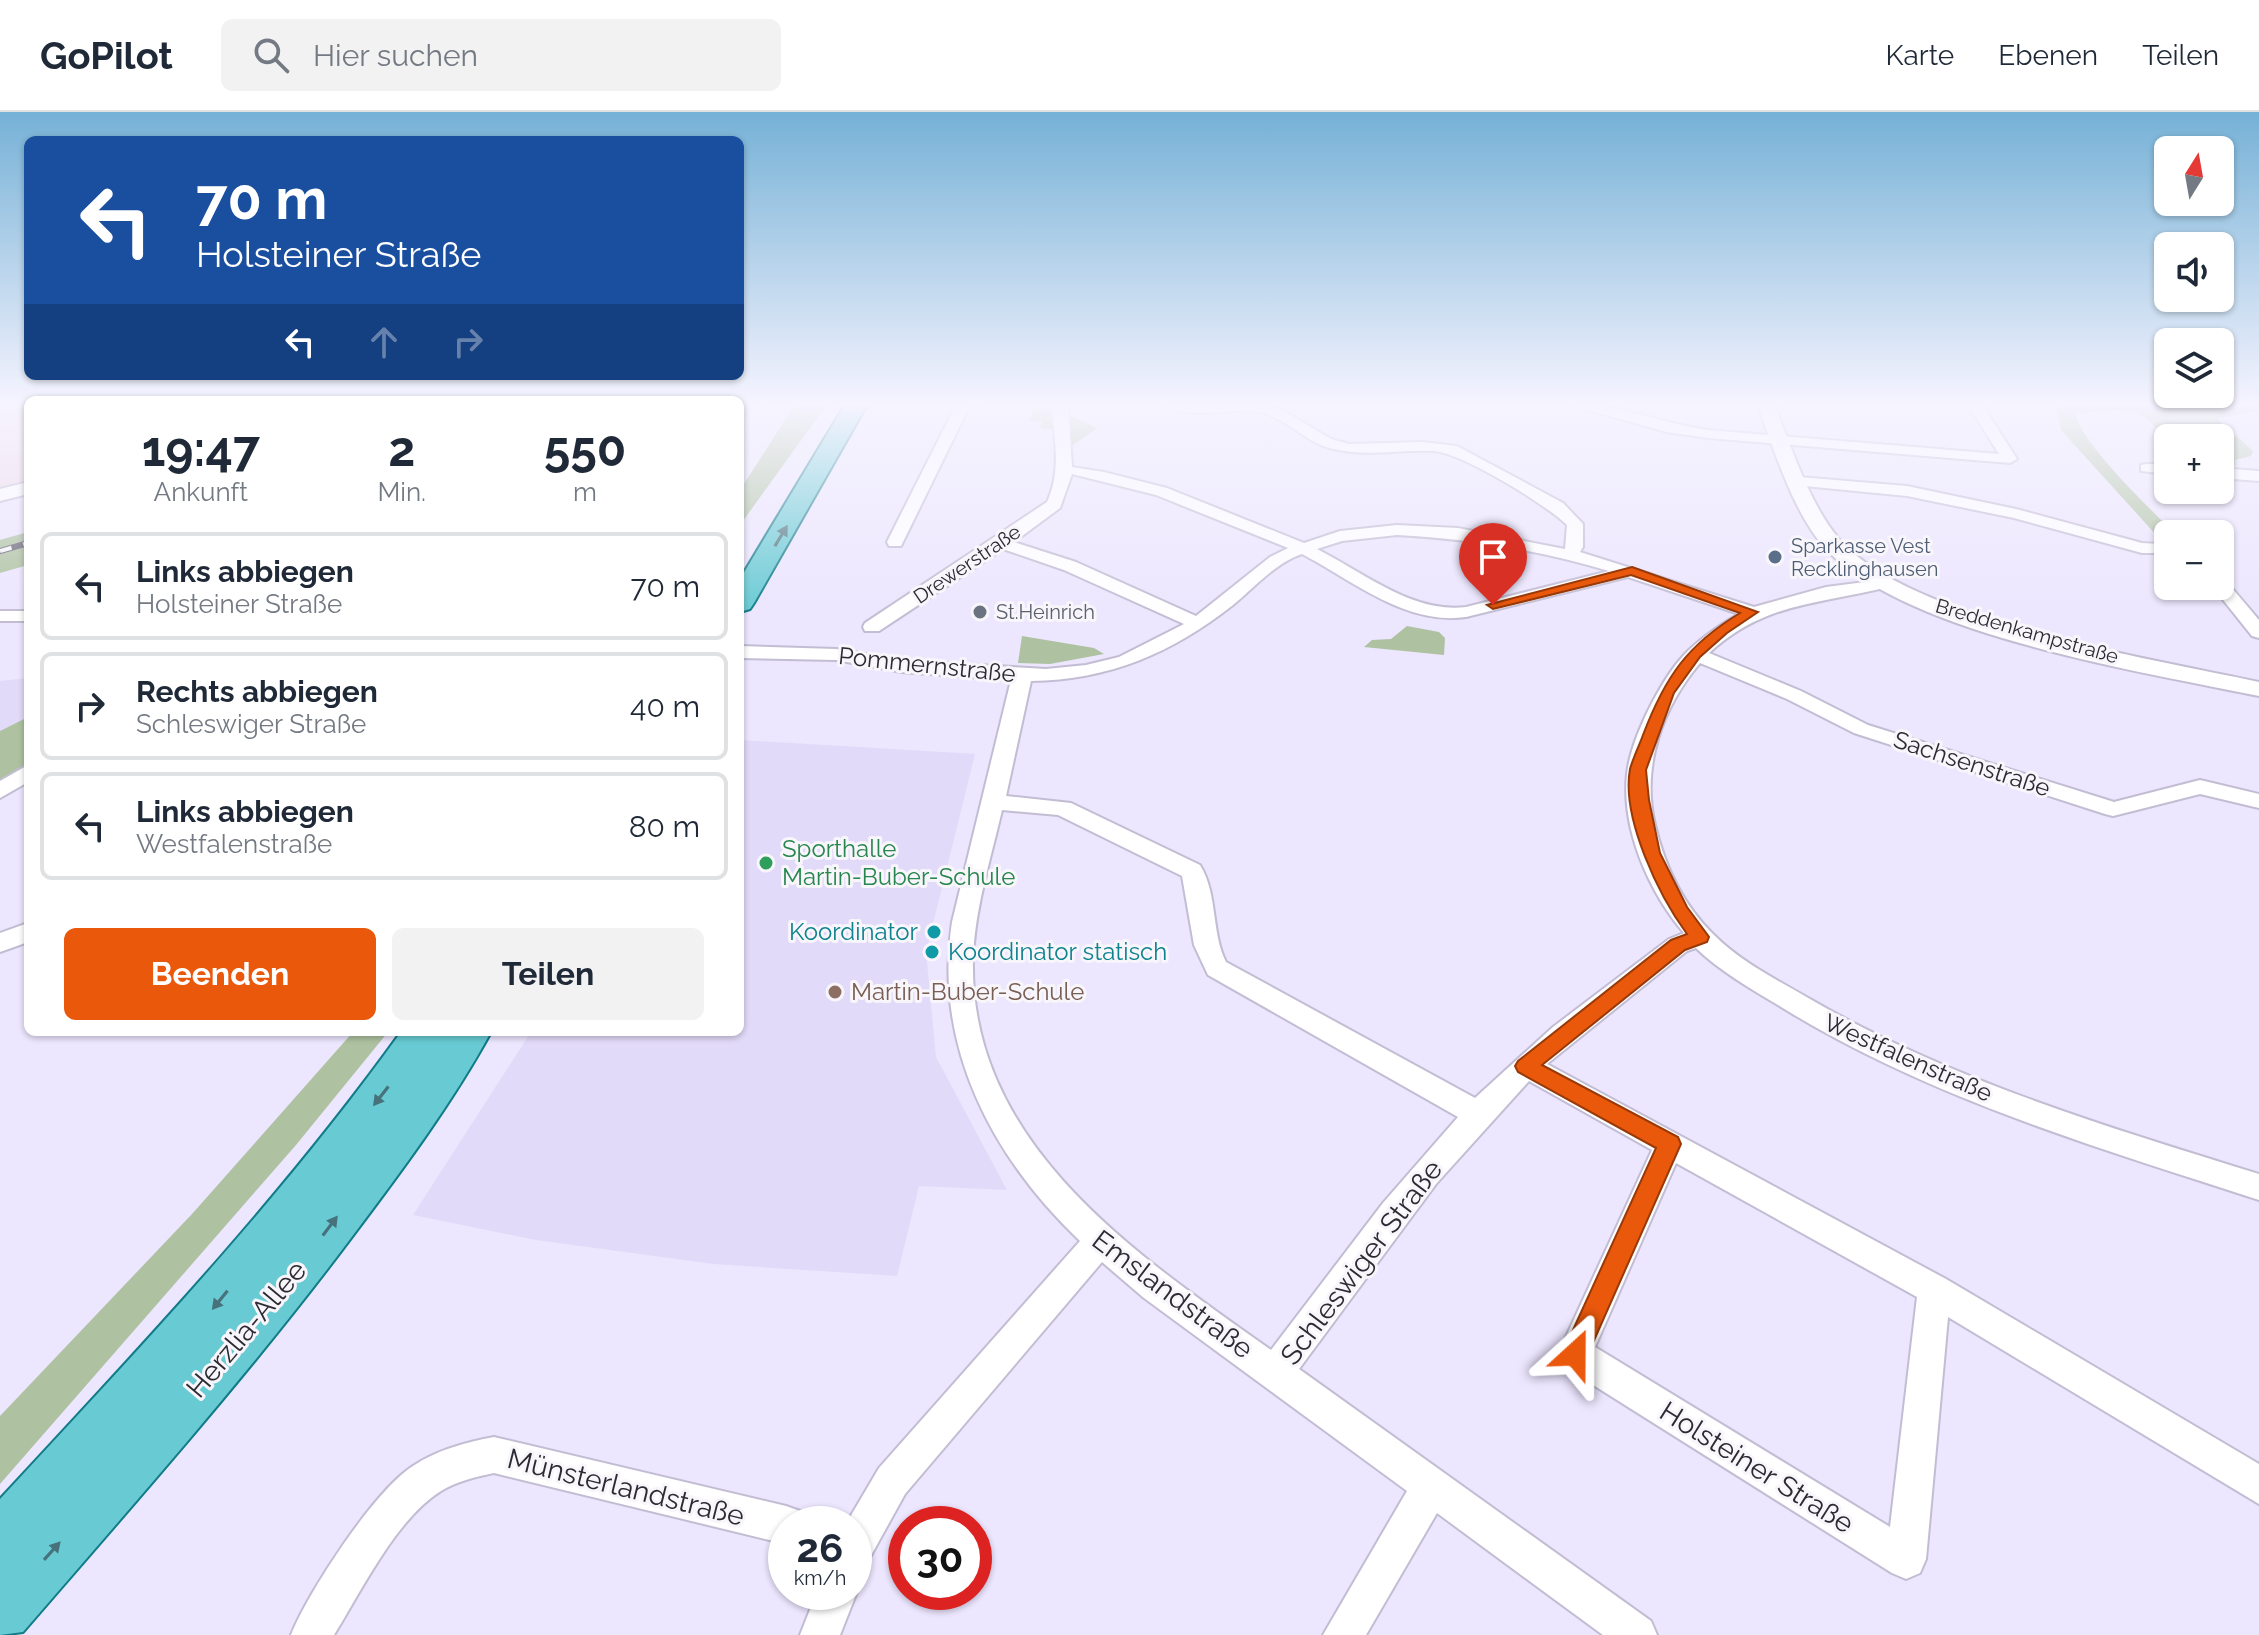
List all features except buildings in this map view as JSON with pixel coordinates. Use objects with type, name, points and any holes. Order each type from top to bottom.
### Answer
[{"type":"main road","points":[[744,552],[792,474]]},
{"type":"main road","points":[[744,596],[815,474]]},
{"type":"main road","name":"Herzlia-Allee","points":[[0,1544],[216,1305],[388,1088],[422,1036]]},
{"type":"main road","name":"Herzlia-Allee","points":[[0,1609],[261,1317],[431,1093],[467,1036]]},
{"type":"street","points":[[895,542],[930,474]]},
{"type":"street","name":"Drewerstraße","points":[[872,627],[1054,505],[1064,474]]},
{"type":"street","points":[[1097,474],[1123,478],[1153,488],[1301,547],[1407,602],[1440,614],[1466,612],[1632,571]]},
{"type":"street","points":[[1498,474],[1557,506],[1575,524],[1575,547],[1569,554]]},
{"type":"street","name":"Breddenkampstraße","points":[[1795,474],[1820,527],[1833,545],[1882,583],[1956,614],[2049,641],[2259,689]]},
{"type":"street","points":[[2234,474],[2259,476]]},
{"type":"street","points":[[1799,482],[1907,491],[2016,514],[2142,548],[2154,548]]},
{"type":"street","points":[[0,495],[24,489]]},
{"type":"street","name":"Pommernstraße","points":[[744,652],[848,656],[898,666],[1022,675],[1072,672],[1132,659],[1173,640],[1199,624],[1285,555],[1301,547],[1349,534],[1453,532],[1569,554],[1632,571],[1751,612]]},
{"type":"street","points":[[1001,543],[1070,566],[1199,624]]},
{"type":"street","name":"Westfalenstraße","points":[[1882,583],[1803,597],[1751,612],[1722,630],[1695,654],[1667,693],[1638,770],[1640,800],[1651,853],[1679,910],[1700,937],[1763,983],[1858,1040],[2052,1118],[2259,1187]]},
{"type":"street","points":[[2234,597],[2250,611],[2259,632]]},
{"type":"street","points":[[0,616],[24,616]]},
{"type":"street","name":"Sachsenstraße","points":[[1695,654],[1794,695],[1861,729],[2113,809],[2200,787],[2259,801]]},
{"type":"street","name":"Emslandstraße","points":[[1022,675],[976,874],[960,961],[964,1028],[981,1082],[1012,1139],[1049,1188],[1099,1242],[1156,1287],[1637,1635]]},
{"type":"street","points":[[0,791],[24,775]]},
{"type":"street","points":[[993,802],[1063,808],[1192,871],[1207,954],[1217,968],[1478,1114]]},
{"type":"street","points":[[0,943],[24,934]]},
{"type":"street","name":"Schleswiger Straße","points":[[1276,1372],[1381,1226],[1478,1114],[1526,1066],[1678,945],[1700,937]]},
{"type":"street","points":[[1526,1066],[1934,1290],[2259,1485]]},
{"type":"street","name":"Holsteiner Straße","points":[[1670,1144],[1575,1354],[1906,1559],[1934,1290]]},
{"type":"street","points":[[872,1515],[892,1481],[1099,1242]]},
{"type":"street","name":"Münsterlandstraße","points":[[311,1635],[395,1508],[422,1481],[457,1462],[494,1455],[768,1521]]},
{"type":"street","points":[[1343,1635],[1432,1486]]},
{"type":"street","points":[[820,1635],[830,1610]]},
{"type":"shaded area","points":[[0,474],[24,474],[24,486],[0,493]]},
{"type":"shaded area","points":[[24,678],[24,719],[0,731],[0,681]]},
{"type":"shaded area","name":"Martin-Buber-Schule","points":[[744,740],[975,754],[926,952],[936,1057],[1007,1190],[919,1186],[897,1276],[714,1264],[536,1240],[413,1215],[528,1036],[744,1036]]},
{"type":"green space","points":[[750,474],[777,474],[744,519],[744,484]]},
{"type":"green space","points":[[2101,474],[2117,474],[2161,520],[2154,520],[2154,533]]},
{"type":"green space","points":[[24,533],[24,566],[0,573],[0,540]]},
{"type":"green space","points":[[1407,626],[1439,632],[1445,638],[1444,655],[1364,647],[1372,640],[1391,639]]},
{"type":"green space","points":[[1022,636],[1094,648],[1104,654],[1050,664],[1018,663]]},
{"type":"green space","points":[[24,719],[24,767],[0,786],[0,731]]},
{"type":"green space","points":[[349,1036],[385,1036],[296,1145],[0,1484],[0,1416],[192,1214]]},
{"type":"railway","points":[[0,551],[24,544]]},
{"type":"place","name":"Sparkasse Vest Recklinghausen","points":[[1775,557]]},
{"type":"place","name":"St.Heinrich","points":[[980,612]]},
{"type":"place","name":"Sporthalle Martin-Buber-Schule","points":[[766,863]]},
{"type":"place","name":"Koordinator","points":[[934,932]]},
{"type":"place","name":"Koordinator statisch","points":[[932,952]]},
{"type":"place","name":"Martin-Buber-Schule","points":[[835,992]]},
{"type":"route","points":[[1493,605],[1632,571],[1751,612],[1722,630],[1695,654],[1667,693],[1638,770],[1645,834],[1651,853],[1679,910],[1700,937],[1678,945],[1526,1066],[1670,1144],[1575,1354]]}]
